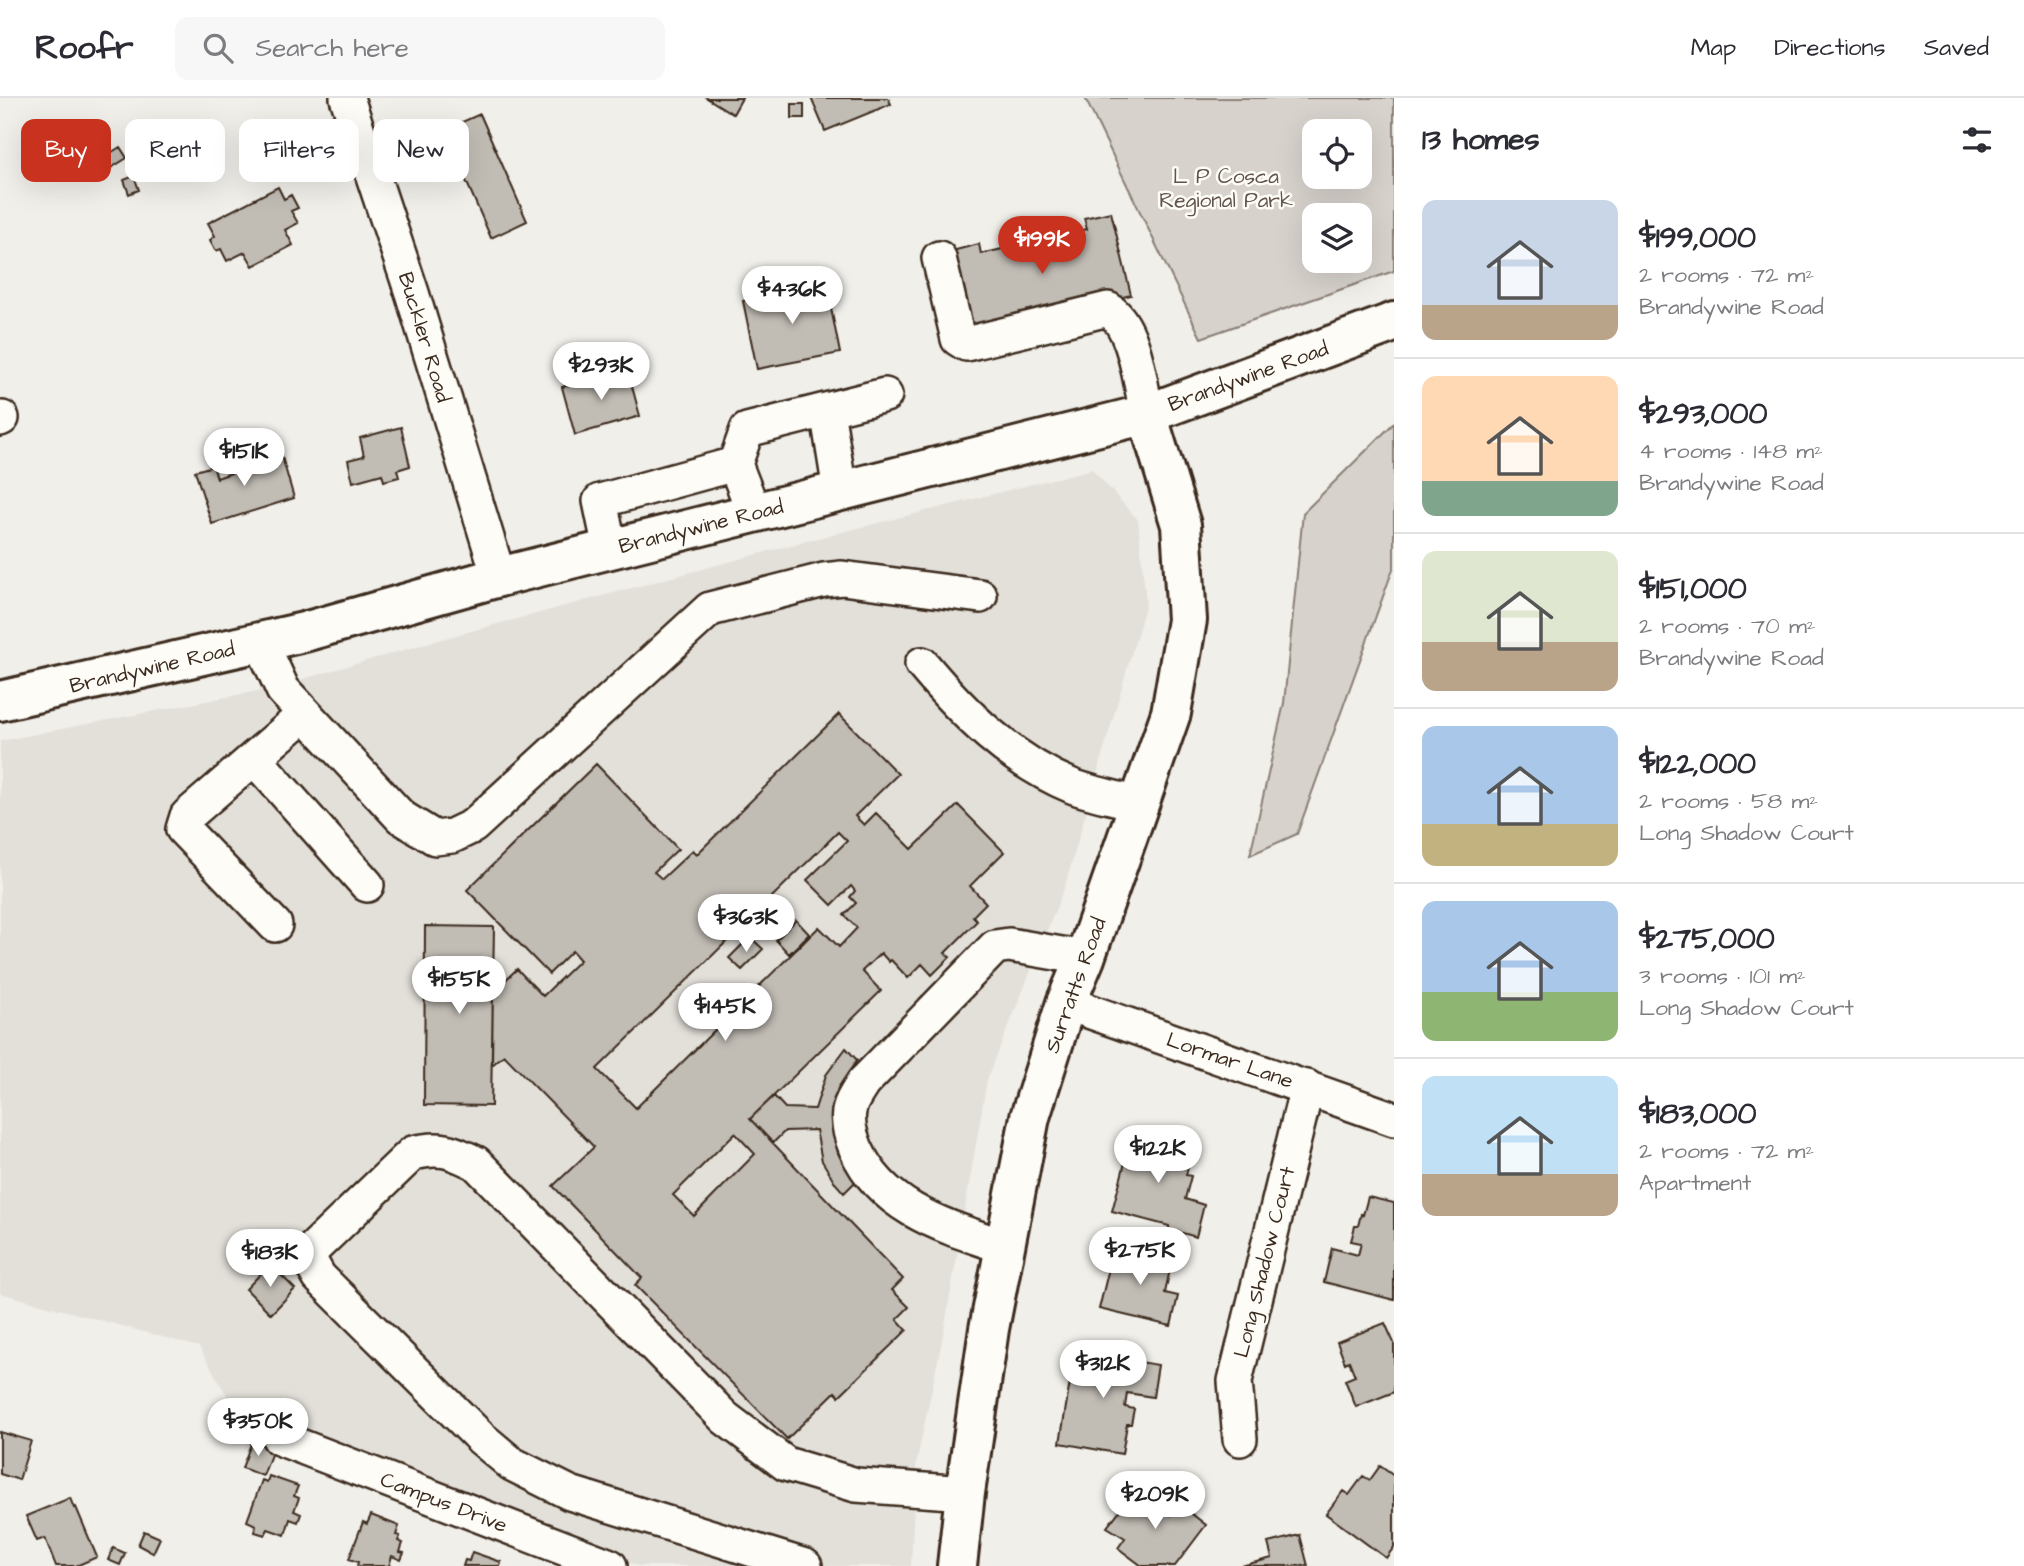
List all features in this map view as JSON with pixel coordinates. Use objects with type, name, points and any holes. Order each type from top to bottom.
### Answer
[{"type":"main road","name":"Brandywine Road","points":[[0,701],[261,642],[499,577],[1147,414],[1394,322]]},
{"type":"main road","name":"Surratts Road","points":[[957,1566],[989,1329],[1030,1117],[1066,1003],[1085,958],[1171,713],[1187,620],[1181,525],[1147,414]]},
{"type":"street","name":"Buckler Road","points":[[347,98],[412,293],[499,577]]},
{"type":"street","points":[[939,258],[958,339],[966,344],[1108,309],[1117,315],[1127,331],[1147,414]]},
{"type":"street","points":[[754,513],[735,464],[747,430],[885,395]]},
{"type":"street","points":[[827,410],[840,491]]},
{"type":"street","points":[[610,549],[600,501],[735,464]]},
{"type":"street","points":[[261,642],[283,690],[401,817],[435,838],[452,836],[473,826],[710,609],[824,580],[842,578],[980,596]]},
{"type":"street","points":[[922,664],[956,705],[1038,770],[1073,786],[1139,804]]},
{"type":"street","points":[[275,925],[183,829],[187,816],[305,714]]},
{"type":"street","points":[[254,758],[368,885]]},
{"type":"street","points":[[1005,1247],[944,1226],[901,1205],[864,1168],[850,1136],[849,1108],[863,1083],[995,947],[1009,945],[1085,958]]},
{"type":"street","name":"Lormar Lane","points":[[1066,1003],[1394,1119]]},
{"type":"street","name":"Long Shadow Court","points":[[1240,1439],[1235,1381],[1307,1087]]},
{"type":"street","points":[[805,1566],[570,1493],[512,1464],[481,1438],[319,1278],[309,1259],[314,1248],[414,1153],[433,1147],[456,1153],[483,1170],[725,1418],[786,1464],[856,1485],[965,1493]]},
{"type":"street","name":"Campus Drive","points":[[279,1438],[610,1566]]},
{"type":"shaded area","points":[[1092,469],[1138,520],[1146,603],[1065,886],[987,1080],[944,1331],[916,1465],[911,1566],[638,1566],[236,1411],[199,1347],[0,1293],[0,741],[268,689],[795,544]]},
{"type":"green space","name":"L P Cosca Regional Park","points":[[1085,98],[1394,98],[1394,271],[1201,338]]},
{"type":"green space","points":[[1394,423],[1394,566],[1297,834],[1250,855],[1284,703],[1303,513]]},
{"type":"building","points":[[707,98],[742,98],[733,114]]},
{"type":"building","points":[[811,98],[888,98],[891,104],[825,131]]},
{"type":"building","points":[[792,104],[804,104],[804,118],[792,118]]},
{"type":"building","points":[[480,114],[527,221],[491,238],[467,182],[469,182],[469,119]]},
{"type":"building","points":[[120,147],[125,159],[111,168],[111,153]]},
{"type":"building","points":[[124,180],[136,182],[139,190],[129,194]]},
{"type":"building","points":[[278,187],[284,199],[291,195],[298,208],[291,211],[298,223],[285,230],[293,245],[253,266],[245,252],[227,261],[221,249],[216,251],[210,240],[215,236],[208,223]]},
{"type":"building","points":[[1111,212],[1131,295],[972,334],[952,251],[979,244],[981,254],[1087,229],[1084,218]]},
{"type":"building","points":[[826,283],[840,353],[757,369],[743,301]]},
{"type":"building","points":[[627,368],[640,416],[575,435],[562,387]]},
{"type":"building","points":[[401,427],[410,466],[397,470],[399,477],[384,481],[382,474],[353,482],[348,460],[364,456],[360,438]]},
{"type":"building","points":[[247,452],[252,467],[282,457],[294,498],[212,524],[195,471],[213,466],[217,478],[234,472],[230,457]]},
{"type":"building","points":[[839,714],[898,774],[855,816],[864,825],[876,813],[912,849],[958,805],[1004,852],[970,886],[986,903],[973,916],[977,921],[945,953],[950,957],[932,975],[922,964],[908,978],[881,953],[862,971],[881,991],[750,1119],[903,1279],[892,1290],[909,1307],[897,1319],[907,1330],[839,1396],[835,1392],[787,1439],[635,1285],[642,1278],[553,1186],[594,1147],[504,1055],[492,1065],[493,986],[496,989],[517,969],[543,996],[580,960],[572,951],[549,974],[467,890],[596,764],[678,849],[654,872],[662,879],[693,850],[697,854]],"holes":[[[838,832],[847,841],[807,880],[832,905],[851,886],[855,891],[850,897],[856,903],[844,915],[857,928],[839,947],[819,927],[636,1108],[597,1069]],[[735,1133],[755,1154],[694,1216],[673,1195]]]},
{"type":"building","points":[[796,920],[809,934],[789,954],[776,940]]},
{"type":"building","points":[[425,926],[494,927],[491,1106],[424,1105]]},
{"type":"building","points":[[750,937],[763,949],[742,970],[729,958]]},
{"type":"building","points":[[846,1048],[857,1060],[838,1088],[832,1121],[838,1153],[856,1181],[844,1193],[822,1161],[816,1130],[785,1131],[773,1143],[750,1119],[774,1096],[785,1108],[815,1109],[826,1075]]},
{"type":"building","points":[[1133,1133],[1193,1149],[1186,1175],[1191,1176],[1185,1199],[1204,1205],[1196,1237],[1169,1229],[1169,1226],[1112,1211]]},
{"type":"building","points":[[1368,1197],[1394,1203],[1394,1300],[1324,1282],[1332,1248],[1358,1255],[1361,1243],[1351,1241]]},
{"type":"building","points":[[1129,1244],[1173,1255],[1165,1293],[1178,1296],[1171,1326],[1099,1309],[1111,1260],[1124,1263]]},
{"type":"building","points":[[270,1264],[295,1289],[271,1314],[246,1289]]},
{"type":"building","points":[[1385,1323],[1394,1343],[1394,1392],[1356,1407],[1345,1380],[1355,1376],[1349,1361],[1345,1363],[1337,1342]]},
{"type":"building","points":[[1075,1351],[1158,1365],[1153,1397],[1127,1393],[1125,1407],[1134,1409],[1131,1424],[1127,1424],[1122,1454],[1060,1443]]},
{"type":"building","points":[[0,1432],[31,1441],[19,1480],[0,1474]]},
{"type":"building","points":[[252,1441],[273,1449],[263,1476],[242,1468]]},
{"type":"building","points":[[1380,1466],[1394,1476],[1394,1547],[1386,1558],[1326,1514],[1343,1491],[1349,1495],[1363,1476],[1370,1480]]},
{"type":"building","points":[[269,1476],[298,1486],[294,1496],[299,1498],[294,1511],[301,1514],[298,1522],[290,1519],[285,1535],[268,1529],[265,1535],[255,1532],[256,1525],[247,1521],[262,1480],[267,1482]]},
{"type":"building","points":[[1137,1488],[1152,1499],[1149,1503],[1155,1507],[1157,1504],[1171,1515],[1179,1504],[1206,1525],[1175,1566],[1142,1566],[1118,1548],[1125,1538],[1107,1527]]},
{"type":"building","points":[[70,1498],[97,1557],[76,1566],[56,1566],[45,1538],[37,1541],[26,1516]]},
{"type":"building","points":[[371,1515],[399,1526],[396,1535],[400,1536],[398,1541],[403,1543],[400,1552],[404,1553],[401,1560],[392,1556],[389,1566],[357,1566],[358,1562],[349,1559],[363,1522],[367,1524]]},
{"type":"building","points":[[144,1531],[160,1538],[153,1553],[138,1545]]},
{"type":"building","points":[[1300,1535],[1308,1566],[1241,1566],[1272,1558],[1268,1543]]},
{"type":"building","points":[[113,1548],[125,1553],[120,1565],[108,1560]]},
{"type":"building","points":[[472,1552],[501,1562],[500,1566],[463,1566],[465,1560],[469,1561]]}]
